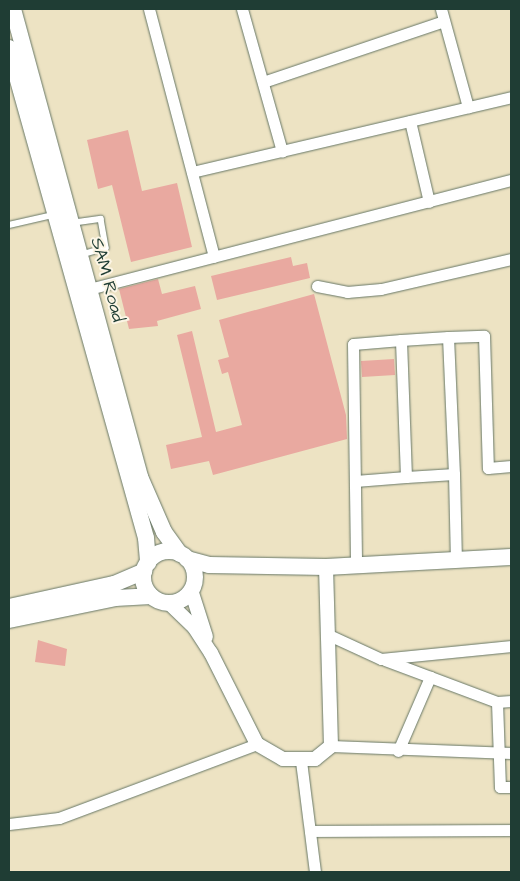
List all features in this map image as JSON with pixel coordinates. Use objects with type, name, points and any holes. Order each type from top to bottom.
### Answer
[{"type":"main road","name":"SAM Road","points":[[13,9],[140,477],[164,532],[183,556]]},
{"type":"main road","points":[[9,50],[146,538],[146,567],[151,596]]},
{"type":"main road","points":[[9,606],[114,584],[146,567],[158,554],[183,556],[209,565],[326,567],[511,557]]},
{"type":"main road","points":[[183,556],[194,573],[191,590]]},
{"type":"main road","points":[[9,620],[115,598],[151,596],[169,603],[191,590],[198,573],[209,565]]},
{"type":"street","points":[[151,9],[214,257]]},
{"type":"street","points":[[242,9],[282,151]]},
{"type":"street","points":[[441,9],[468,107]]},
{"type":"street","points":[[262,82],[444,21]]},
{"type":"street","points":[[192,172],[511,97]]},
{"type":"street","points":[[410,121],[429,202]]},
{"type":"street","points":[[89,289],[511,180]]},
{"type":"street","points":[[317,286],[346,292],[381,289],[511,260]]},
{"type":"street","points":[[356,565],[353,344],[484,336],[488,468],[511,466]]},
{"type":"street","points":[[448,337],[456,559]]},
{"type":"street","points":[[401,340],[406,477]]},
{"type":"street","points":[[355,480],[454,474]]},
{"type":"street","points":[[326,567],[331,636],[331,746]]},
{"type":"street","points":[[191,590],[212,653],[257,744],[283,759],[301,761],[315,759],[331,746],[398,751],[511,753]]},
{"type":"street","points":[[169,603],[212,653]]},
{"type":"street","points":[[331,636],[381,659],[497,702],[511,701]]},
{"type":"street","points":[[381,659],[511,646]]},
{"type":"street","points":[[398,751],[430,677]]},
{"type":"street","points":[[497,702],[500,787],[511,787]]},
{"type":"street","points":[[9,824],[59,818],[257,744]]},
{"type":"street","points":[[301,761],[315,872]]},
{"type":"street","points":[[310,831],[511,830]]},
{"type":"lane","points":[[9,225],[54,215]]},
{"type":"lane","points":[[71,223],[101,218],[106,248],[80,255]]},
{"type":"building","points":[[128,130],[142,191],[177,183],[192,247],[131,262],[112,185],[98,189],[87,140]]},
{"type":"building","points":[[291,257],[293,266],[307,263],[310,278],[217,300],[211,276]]},
{"type":"building","points":[[158,279],[162,294],[195,286],[201,309],[157,321],[158,326],[129,329],[119,289]]},
{"type":"building","points":[[314,294],[346,415],[347,439],[213,475],[209,461],[171,469],[166,445],[202,437],[177,335],[192,331],[216,432],[242,425],[228,372],[222,374],[218,360],[229,357],[219,320]]},
{"type":"building","points":[[394,359],[395,375],[362,377],[361,361]]},
{"type":"building","points":[[38,640],[67,649],[65,666],[35,662]]}]
